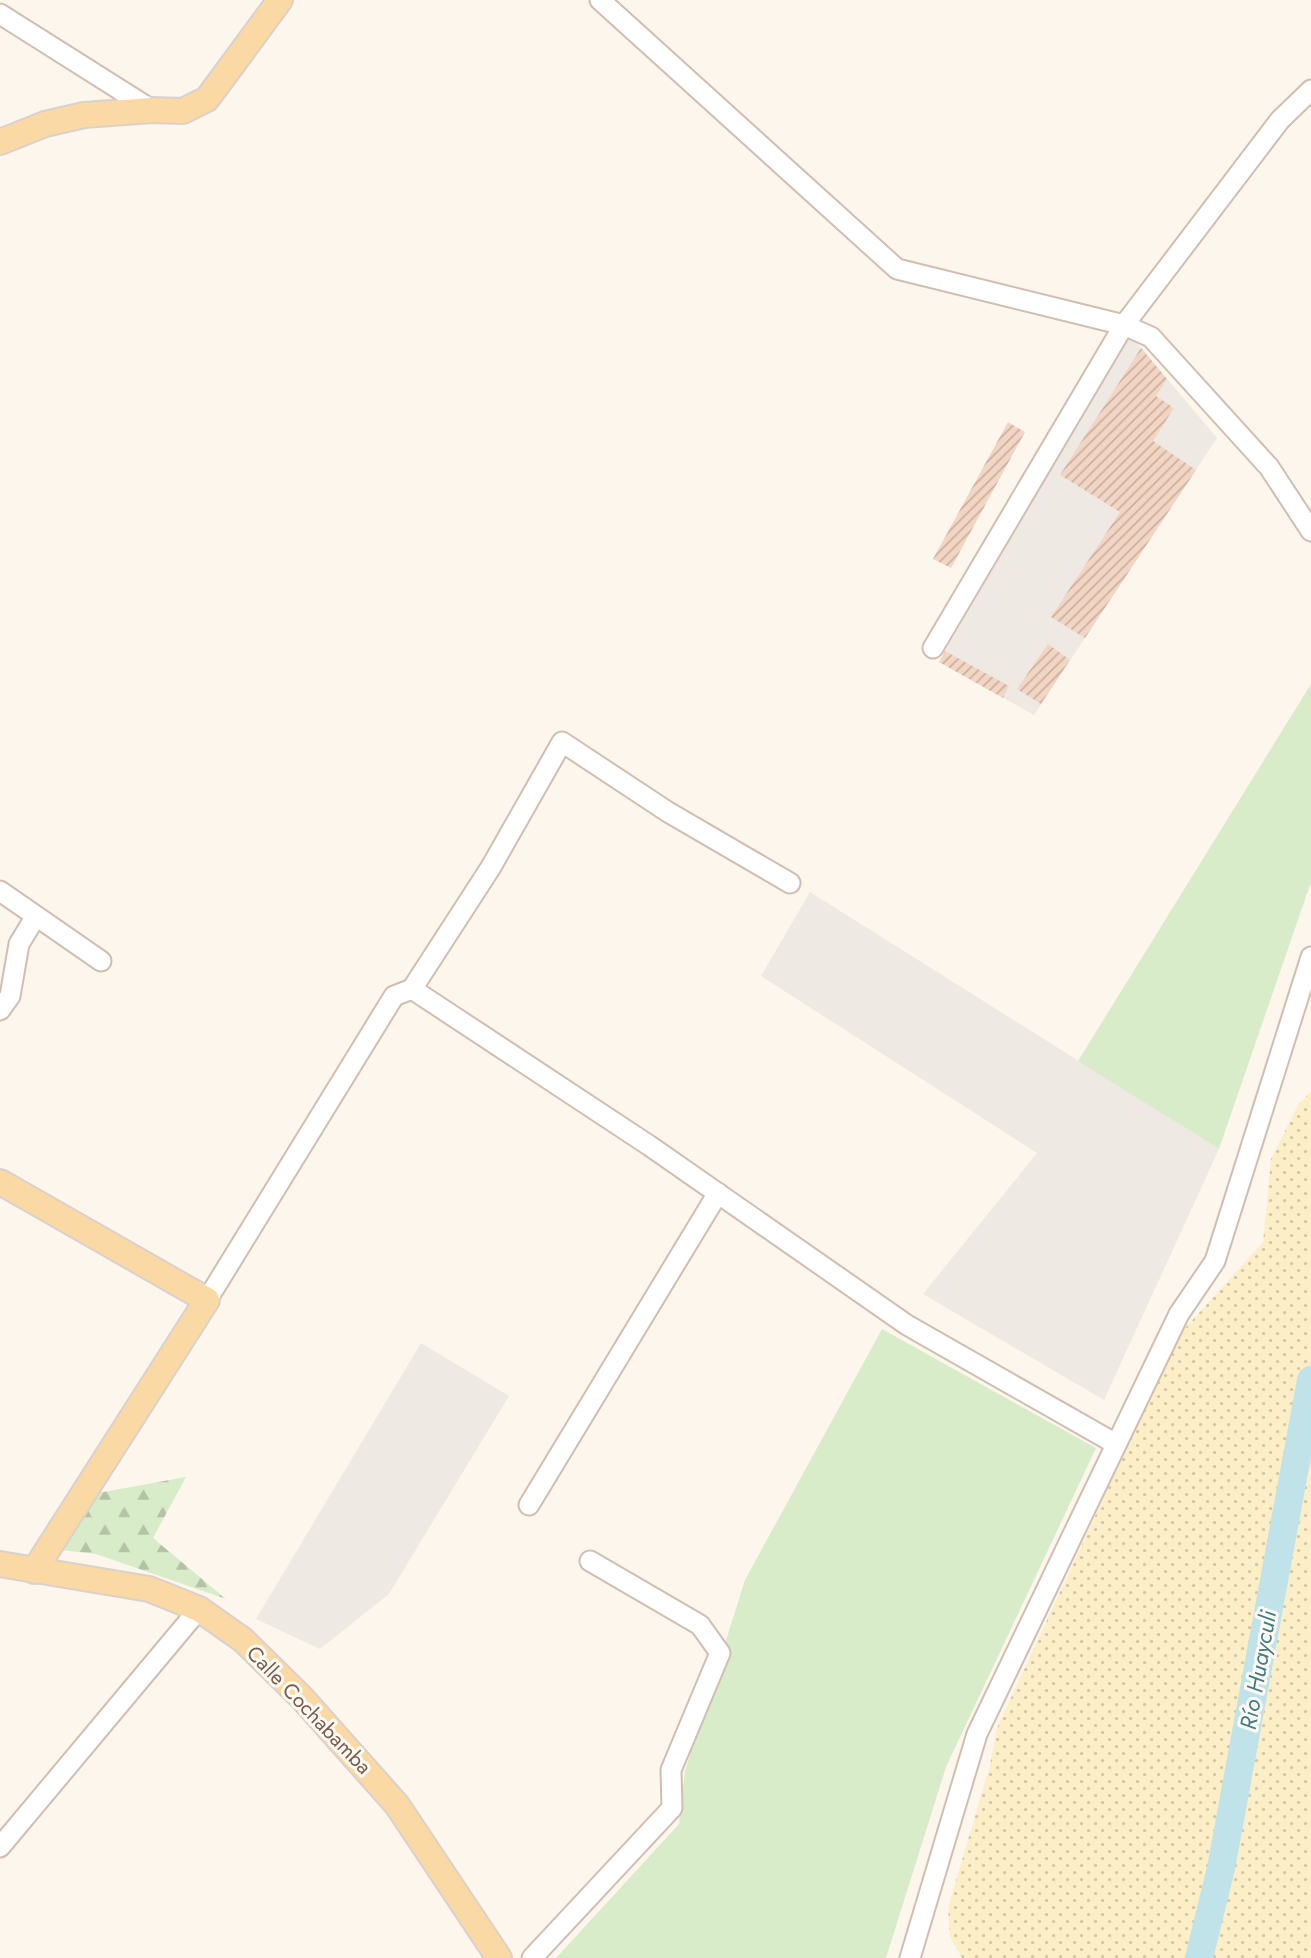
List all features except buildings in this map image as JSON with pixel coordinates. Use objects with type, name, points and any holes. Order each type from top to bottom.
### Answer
[{"type":"main road","points":[[0,142],[45,124],[84,115],[152,110],[183,111],[206,99],[280,0]]},
{"type":"main road","points":[[0,1182],[207,1300],[34,1571]]},
{"type":"main road","name":"Calle Cochabamba","points":[[0,1564],[149,1589],[199,1609],[243,1640],[302,1698],[397,1804],[499,1958]]},
{"type":"street","points":[[600,0],[897,269],[1124,325],[1151,337],[1269,467],[1311,531]]},
{"type":"street","points":[[0,14],[152,110]]},
{"type":"street","points":[[933,648],[1124,325],[1280,120],[1311,90]]},
{"type":"street","points":[[207,1300],[394,996],[412,989],[491,867],[562,742],[668,812],[790,883]]},
{"type":"street","points":[[0,891],[101,961]]},
{"type":"street","points":[[0,1010],[10,996],[19,944],[36,916]]},
{"type":"street","points":[[910,1958],[977,1734],[1179,1314],[1215,1261],[1311,957]]},
{"type":"street","points":[[412,989],[718,1193],[907,1325],[1116,1444]]},
{"type":"street","points":[[528,1505],[718,1193]]},
{"type":"street","points":[[532,1958],[672,1808],[671,1770],[720,1653],[700,1625],[590,1561]]},
{"type":"street","points":[[0,1847],[199,1609]]},
{"type":"shaded area","points":[[1127,331],[1217,438],[1034,715],[939,662]]},
{"type":"shaded area","points":[[810,892],[1219,1149],[1104,1400],[923,1294],[1037,1153],[761,976]]},
{"type":"shaded area","points":[[421,1343],[509,1396],[389,1594],[320,1649],[256,1619]]},
{"type":"green space","points":[[1311,684],[1311,882],[1219,1149],[1078,1061]]},
{"type":"green space","points":[[882,1329],[1096,1448],[946,1767],[886,1958],[556,1958],[679,1824],[685,1771],[745,1580]]},
{"type":"green space","points":[[186,1477],[153,1538],[226,1599],[96,1554],[61,1550],[98,1493]]},
{"type":"sand","points":[[1311,1091],[1311,1958],[962,1958],[950,1937],[948,1908],[990,1765],[997,1728],[1179,1335],[1263,1242],[1271,1159],[1298,1105]]},
{"type":"waterway","name":"Río Huayculi","points":[[1199,1958],[1221,1868],[1311,1380]]}]
